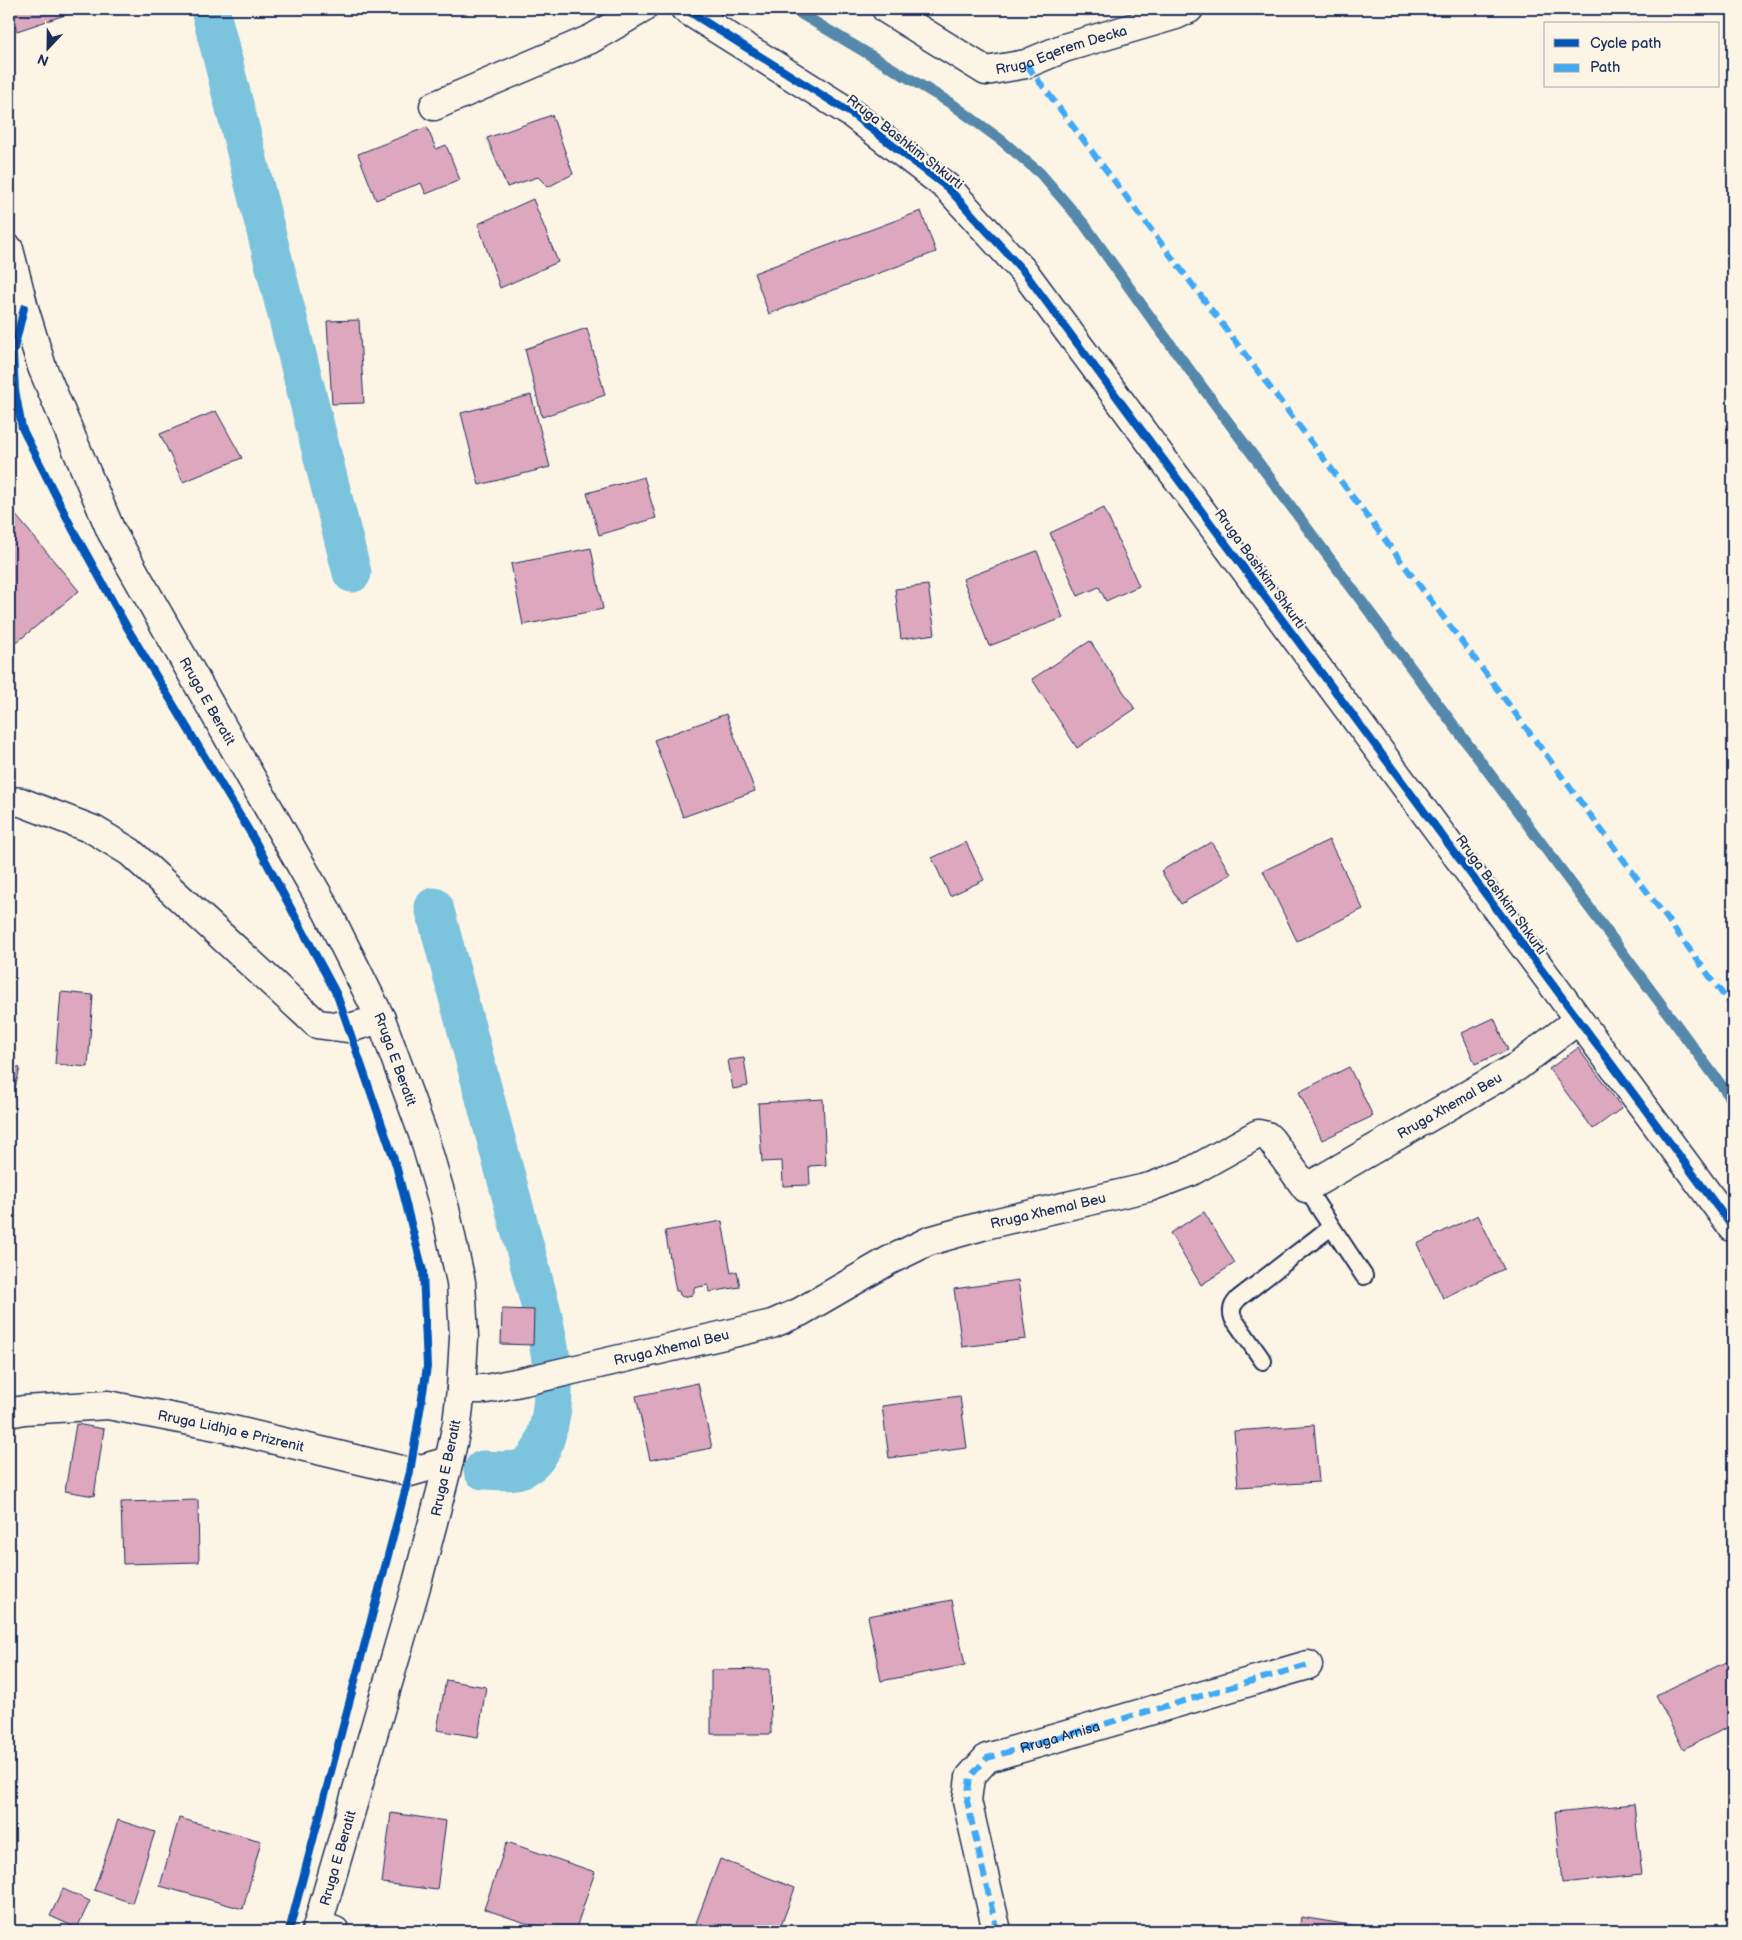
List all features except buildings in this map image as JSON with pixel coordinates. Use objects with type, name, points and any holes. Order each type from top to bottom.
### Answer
[{"type":"street","points":[[434,106],[591,39],[642,9]]},
{"type":"street","name":"Rruga Bashkim Shkurti","points":[[685,9],[852,114],[948,188],[1025,273],[1733,1228]]},
{"type":"street","name":"Rruga Eqerem Decka","points":[[886,9],[986,70],[1026,64],[1064,48],[1176,15],[1189,9]]},
{"type":"street","name":"Rruga E Beratit","points":[[9,249],[42,367],[110,531],[327,911],[380,1019],[423,1134],[444,1209],[461,1282],[464,1337],[457,1424],[418,1583],[323,1929]]},
{"type":"street","points":[[9,801],[21,802],[94,830],[130,852],[317,1024],[349,1028],[380,1019]]},
{"type":"street","name":"Rruga Xhemal Beu","points":[[461,1389],[486,1389],[525,1381],[772,1324],[800,1312],[888,1261],[929,1241],[989,1224],[1150,1187],[1190,1172],[1258,1134],[1263,1134],[1271,1140],[1306,1188],[1518,1066],[1578,1020]]},
{"type":"street","name":"Rruga Lidhja e Prizrenit","points":[[9,1413],[24,1410],[108,1406],[216,1426],[410,1472],[449,1460]]},
{"type":"street","name":"Rruga Arnisa","points":[[997,1931],[967,1801],[970,1777],[987,1758],[1308,1665]]},
{"type":"lane","points":[[1306,1188],[1364,1276]]},
{"type":"lane","points":[[1264,1361],[1233,1318],[1231,1312],[1234,1304],[1239,1298],[1331,1227]]},
{"type":"waterway","points":[[210,9],[352,573]]},
{"type":"waterway","points":[[793,9],[952,104],[1001,140],[1040,173],[1084,224],[1151,318],[1733,1101]]},
{"type":"waterway","points":[[434,907],[541,1308],[551,1357],[553,1403],[542,1448],[532,1462],[518,1470],[483,1470]]},
{"type":"marked path","points":[[1026,64],[1481,667],[1733,1008]]},
{"type":"marked path","points":[[997,1931],[967,1801],[970,1777],[987,1758],[1308,1665]]},
{"type":"cycle path","points":[[685,9],[852,114],[948,188],[1025,273],[1733,1228]]},
{"type":"cycle path","points":[[24,308],[13,353],[15,390],[22,428],[72,528],[128,629],[254,839],[337,995],[396,1165],[423,1271],[427,1367],[410,1472],[289,1931]]}]
